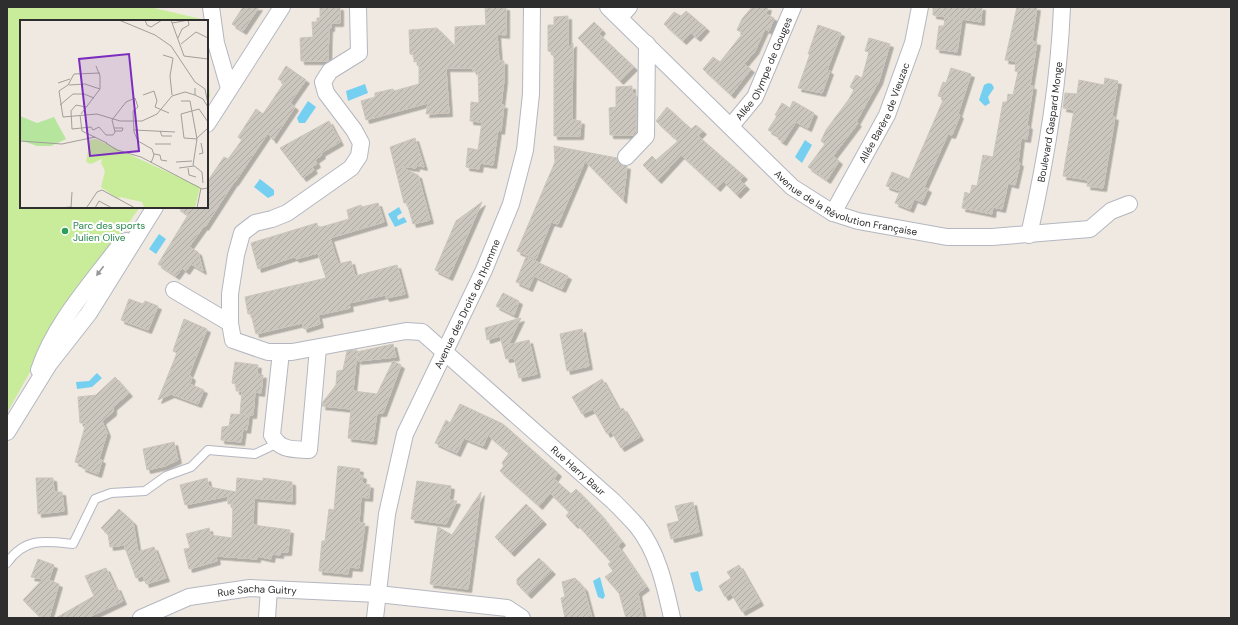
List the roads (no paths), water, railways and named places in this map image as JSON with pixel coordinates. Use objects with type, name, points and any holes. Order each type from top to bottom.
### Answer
[{"type":"street","points":[[211,7],[216,43],[229,88]]},
{"type":"street","points":[[208,122],[282,7]]},
{"type":"street","points":[[230,323],[230,294],[236,255],[242,233],[255,223],[272,220],[287,213],[352,168],[359,156],[361,143],[354,130],[326,93],[323,82],[330,71],[359,53],[358,7]]},
{"type":"street","name":"Avenue des Droits de l'Homme","points":[[375,618],[387,514],[405,434],[490,255],[510,204],[525,150],[531,94],[532,7]]},
{"type":"street","name":"Allée Olympe de Gouges","points":[[731,126],[755,97],[793,7]]},
{"type":"street","name":"Allée Barère de Vieuzac","points":[[833,213],[887,115],[913,43],[920,7]]},
{"type":"street","name":"Boulevard Gaspard Monge","points":[[1029,235],[1040,185],[1052,113],[1061,44],[1062,7]]},
{"type":"street","name":"Avenue de la Révolution Française","points":[[619,10],[647,44],[792,187],[833,213],[858,221],[947,237],[1029,235],[1090,229],[1111,211],[1129,204]]},
{"type":"street","points":[[626,157],[646,136],[647,44]]},
{"type":"street","points":[[7,432],[32,390],[45,352],[68,328],[117,249],[145,222],[154,208]]},
{"type":"street","points":[[174,290],[230,323]]},
{"type":"street","name":"Rue Harry Baur","points":[[230,323],[233,340],[268,352],[292,352],[406,331],[422,332],[613,501],[637,527],[654,554],[665,588],[672,618]]},
{"type":"street","points":[[281,352],[272,435],[276,444],[287,448],[309,450],[318,348]]},
{"type":"street","name":"Rue Sacha Guitry","points":[[140,618],[189,597],[250,588],[378,594]]},
{"type":"street","points":[[266,618],[269,589]]},
{"type":"street","points":[[378,594],[507,608],[522,618]]},
{"type":"lane","points":[[7,563],[19,549],[43,540],[73,544],[95,499],[111,493],[145,491],[166,476],[192,467],[208,450],[255,454],[276,444]]},
{"type":"water","points":[[988,83],[992,84],[994,88],[988,97],[990,103],[985,106],[979,100],[984,85]]},
{"type":"water","points":[[365,84],[368,93],[348,101],[346,91]]},
{"type":"water","points":[[308,101],[316,107],[305,123],[299,123],[297,118]]},
{"type":"water","points":[[805,140],[812,145],[802,163],[795,157]]},
{"type":"water","points":[[260,179],[274,190],[274,195],[268,198],[254,187]]},
{"type":"water","points":[[399,207],[402,213],[397,216],[398,220],[404,217],[407,222],[395,227],[388,214]]},
{"type":"water","points":[[159,234],[166,239],[156,254],[149,249]]},
{"type":"water","points":[[97,373],[102,378],[92,387],[77,389],[76,382],[89,381]]},
{"type":"water","points":[[698,571],[703,590],[699,592],[695,590],[690,573]]},
{"type":"water","points":[[600,577],[605,596],[603,599],[598,597],[593,581]]},
{"type":"place","name":"Parc des sports Julien Olive","points":[[65,231]]}]
